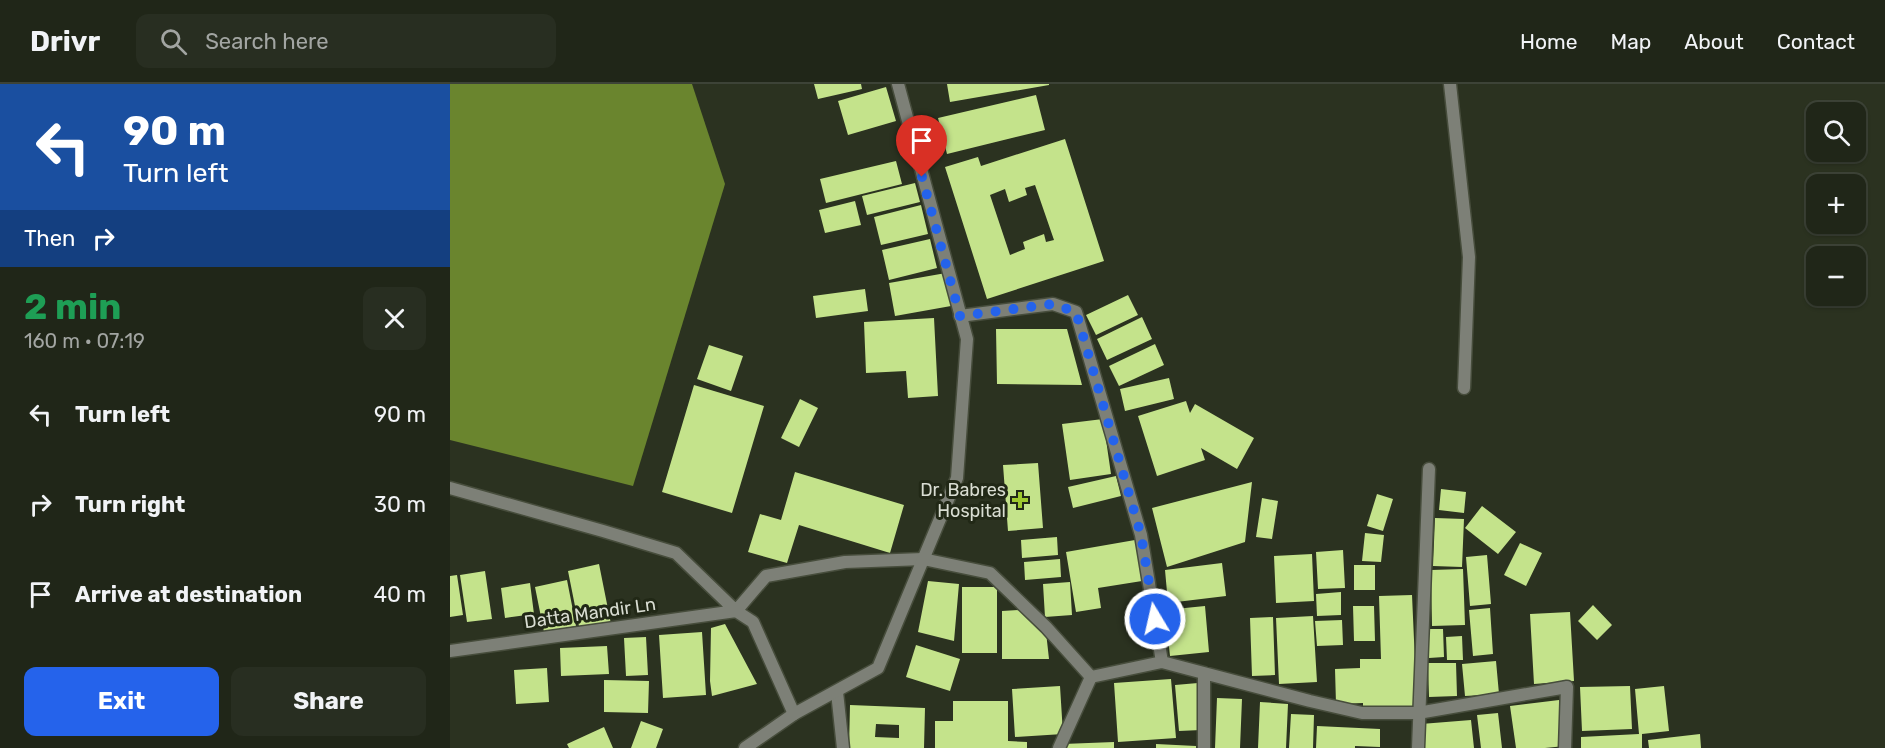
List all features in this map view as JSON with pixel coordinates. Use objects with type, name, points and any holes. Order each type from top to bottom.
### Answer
[{"type":"street","points":[[745,748],[794,714],[878,668],[957,478],[967,339],[898,84]]},
{"type":"street","points":[[1450,84],[1469,257],[1464,388]]},
{"type":"street","points":[[960,316],[1053,304],[1076,312],[1141,535],[1162,662]]},
{"type":"street","points":[[1418,748],[1429,469]]},
{"type":"street","points":[[450,488],[676,553],[736,611],[753,622],[794,714]]},
{"type":"street","points":[[736,611],[766,576],[845,562],[923,559],[990,573],[1046,627],[1091,677]]},
{"type":"street","name":"Datta Mandir Ln","points":[[450,651],[736,611]]},
{"type":"street","points":[[1091,677],[1162,662],[1362,713],[1418,713],[1567,687],[1565,748]]},
{"type":"street","points":[[1204,673],[1204,748]]},
{"type":"street","points":[[1059,748],[1091,677]]},
{"type":"street","points":[[837,692],[843,748]]},
{"type":"shaded area","points":[[450,84],[692,84],[725,184],[633,486],[450,440]]},
{"type":"building","points":[[814,84],[861,84],[862,89],[818,99]]},
{"type":"building","points":[[947,84],[1049,84],[1049,85],[950,102]]},
{"type":"building","points":[[886,87],[896,121],[848,135],[838,101]]},
{"type":"building","points":[[1036,95],[1045,130],[947,154],[938,118]]},
{"type":"building","points":[[1065,139],[1104,261],[987,299],[945,167],[978,157],[981,166]],"holes":[[[1035,185],[1054,240],[1046,242],[1044,234],[1023,242],[1025,249],[1010,255],[990,195],[1005,189],[1009,202],[1027,195],[1025,188]]]},
{"type":"building","points":[[896,161],[902,184],[826,203],[820,179]]},
{"type":"building","points":[[915,183],[920,202],[867,215],[862,196]]},
{"type":"building","points":[[855,201],[861,225],[825,233],[819,210]]},
{"type":"building","points":[[921,205],[928,234],[881,245],[874,217]]},
{"type":"building","points":[[930,239],[937,268],[889,280],[882,250]]},
{"type":"building","points":[[946,273],[951,306],[895,316],[889,283]]},
{"type":"building","points":[[865,289],[868,311],[816,318],[813,296]]},
{"type":"building","points":[[1128,295],[1138,315],[1096,335],[1086,315]]},
{"type":"building","points":[[1142,317],[1152,339],[1107,360],[1097,339]]},
{"type":"building","points":[[934,318],[938,396],[908,398],[906,371],[866,373],[864,322]]},
{"type":"building","points":[[996,329],[1067,329],[1082,385],[997,384]]},
{"type":"building","points":[[1155,344],[1164,365],[1119,386],[1109,366]]},
{"type":"building","points":[[709,345],[743,356],[731,391],[697,379]]},
{"type":"building","points":[[1169,378],[1174,399],[1125,411],[1120,389]]},
{"type":"building","points":[[694,385],[764,406],[732,513],[662,492]]},
{"type":"building","points":[[800,399],[818,408],[799,447],[781,438]]},
{"type":"building","points":[[1186,401],[1190,413],[1195,404],[1254,438],[1237,469],[1201,448],[1205,460],[1157,476],[1138,416]]},
{"type":"building","points":[[1103,419],[1111,474],[1070,480],[1062,424]]},
{"type":"building","points":[[1038,463],[1043,528],[1008,531],[1003,465]]},
{"type":"building","points":[[795,472],[904,505],[890,553],[799,525],[787,563],[748,552],[760,514],[781,520]]},
{"type":"building","points":[[1116,476],[1121,496],[1073,508],[1068,487]]},
{"type":"building","points":[[1252,482],[1245,542],[1167,567],[1152,508]]},
{"type":"building","points":[[1441,489],[1466,492],[1464,513],[1439,510]]},
{"type":"building","points":[[1377,494],[1393,499],[1383,531],[1367,526]]},
{"type":"building","points":[[1262,498],[1278,501],[1272,539],[1256,537]]},
{"type":"building","points":[[1482,506],[1516,532],[1498,554],[1465,528]]},
{"type":"building","points":[[1435,518],[1464,519],[1462,567],[1433,566]]},
{"type":"building","points":[[1365,533],[1384,535],[1381,562],[1362,561]]},
{"type":"building","points":[[1057,537],[1058,555],[1022,558],[1021,540]]},
{"type":"building","points":[[1135,540],[1142,581],[1098,588],[1101,608],[1076,612],[1066,552]]},
{"type":"building","points":[[1520,543],[1542,553],[1526,586],[1504,575]]},
{"type":"building","points":[[1343,550],[1345,588],[1318,589],[1316,552]]},
{"type":"building","points":[[1312,554],[1314,601],[1276,603],[1274,556]]},
{"type":"building","points":[[1487,555],[1491,604],[1470,606],[1466,557]]},
{"type":"building","points":[[1060,559],[1061,577],[1025,580],[1024,562]]},
{"type":"building","points":[[1222,563],[1226,596],[1168,603],[1165,570]]},
{"type":"building","points":[[599,564],[611,624],[580,631],[568,571]]},
{"type":"building","points":[[1354,565],[1375,565],[1375,590],[1354,590]]},
{"type":"building","points":[[1463,569],[1465,625],[1432,626],[1431,570]]},
{"type":"building","points":[[485,571],[492,619],[467,622],[460,575]]},
{"type":"building","points":[[457,575],[463,615],[450,617],[450,576]]},
{"type":"building","points":[[567,580],[576,626],[544,632],[535,587]]},
{"type":"building","points":[[928,581],[959,584],[954,641],[918,632]]},
{"type":"building","points":[[1070,582],[1072,615],[1045,617],[1043,584]]},
{"type":"building","points":[[530,583],[534,614],[505,618],[501,588]]},
{"type":"building","points":[[962,587],[997,587],[997,653],[962,653]]},
{"type":"building","points":[[1341,592],[1341,615],[1317,616],[1316,594]]},
{"type":"building","points":[[1412,595],[1417,707],[1363,708],[1363,703],[1336,704],[1335,669],[1360,668],[1360,659],[1381,659],[1379,596]]},
{"type":"building","points":[[1593,605],[1612,625],[1597,640],[1578,621]]},
{"type":"building","points":[[1205,606],[1209,652],[1170,656],[1165,610]]},
{"type":"building","points":[[1353,606],[1374,606],[1375,641],[1354,641]]},
{"type":"building","points":[[1490,608],[1493,654],[1473,656],[1469,610]]},
{"type":"building","points":[[1020,610],[1046,632],[1049,659],[1002,659],[1002,611]]},
{"type":"building","points":[[1570,612],[1574,681],[1534,684],[1530,614]]},
{"type":"building","points":[[1313,616],[1317,682],[1279,684],[1276,618]]},
{"type":"building","points":[[1273,617],[1275,675],[1252,676],[1250,618]]},
{"type":"building","points":[[1342,620],[1343,645],[1317,646],[1315,621]]},
{"type":"building","points":[[725,624],[757,684],[712,696],[711,628]]},
{"type":"building","points":[[1429,629],[1443,629],[1444,657],[1429,658]]},
{"type":"building","points":[[702,632],[706,695],[663,698],[659,635]]},
{"type":"building","points":[[1462,636],[1463,660],[1447,660],[1446,637]]},
{"type":"building","points":[[646,637],[648,675],[626,676],[624,638]]},
{"type":"building","points":[[916,645],[960,659],[950,691],[906,677]]},
{"type":"building","points":[[607,646],[609,674],[561,676],[560,648]]},
{"type":"building","points":[[1496,661],[1499,694],[1465,696],[1462,664]]},
{"type":"building","points":[[1428,663],[1456,663],[1457,696],[1429,697]]},
{"type":"building","points":[[547,668],[549,702],[516,704],[514,670]]},
{"type":"building","points":[[1171,679],[1176,738],[1118,742],[1114,683]]},
{"type":"building","points":[[604,680],[649,681],[648,713],[604,712]]},
{"type":"building","points":[[1198,683],[1201,730],[1179,731],[1175,685]]},
{"type":"building","points":[[1060,686],[1063,734],[1015,737],[1012,689]]},
{"type":"building","points":[[1630,686],[1632,729],[1582,731],[1580,687]]},
{"type":"building","points":[[1664,686],[1669,731],[1642,734],[1642,748],[1581,748],[1581,737],[1639,734],[1635,689]]},
{"type":"building","points":[[1217,698],[1242,699],[1240,748],[1215,748]]},
{"type":"building","points":[[1559,700],[1565,746],[1516,748],[1510,706]]},
{"type":"building","points":[[953,701],[1008,701],[1008,741],[1027,742],[1027,748],[935,748],[935,721],[953,721]]},
{"type":"building","points":[[1260,702],[1288,704],[1286,748],[1258,748]]},
{"type":"building","points":[[850,705],[925,708],[924,748],[849,748]],"holes":[[[876,724],[899,725],[899,738],[875,737]]]},
{"type":"building","points":[[1498,713],[1502,748],[1481,748],[1477,715]]},
{"type":"building","points":[[1291,714],[1314,715],[1313,748],[1289,748]]},
{"type":"building","points":[[1471,720],[1474,748],[1423,748],[1421,724]]},
{"type":"building","points":[[641,721],[663,729],[656,748],[631,748]]},
{"type":"building","points":[[1317,726],[1380,729],[1380,747],[1316,748]]},
{"type":"building","points":[[604,727],[613,748],[569,748],[567,744]]},
{"type":"building","points":[[1700,734],[1701,748],[1649,748],[1648,740]]},
{"type":"building","points":[[1114,742],[1114,748],[1063,748],[1063,744]]},
{"type":"building","points":[[1156,744],[1196,746],[1196,748],[1156,748]]},
{"type":"place","name":"Dr. Babres Hospital","points":[[1020,500]]},
{"type":"route","points":[[922,177],[960,316],[1053,304],[1076,312],[1141,535],[1155,619]]}]
